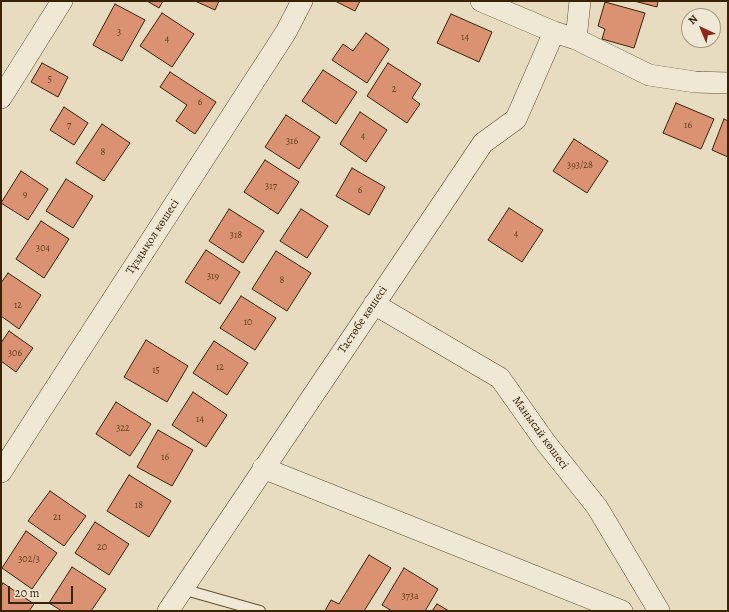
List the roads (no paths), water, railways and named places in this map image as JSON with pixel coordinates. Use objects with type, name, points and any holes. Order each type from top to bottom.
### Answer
[{"type":"street","points":[[1,98],[62,1]]},
{"type":"street","name":"Тұздықол көшесі","points":[[1,472],[286,32],[302,1]]},
{"type":"street","points":[[481,1],[554,32],[576,39],[649,75],[695,82],[728,83]]},
{"type":"street","points":[[576,39],[580,1]]},
{"type":"street","name":"Тастөбе көшесі","points":[[168,611],[483,143],[516,119],[554,32]]},
{"type":"street","name":"Манысай көшесі","points":[[374,304],[500,378],[546,443],[597,507],[659,611]]},
{"type":"street","points":[[263,468],[622,611]]},
{"type":"lane","points":[[182,589],[260,611]]}]
